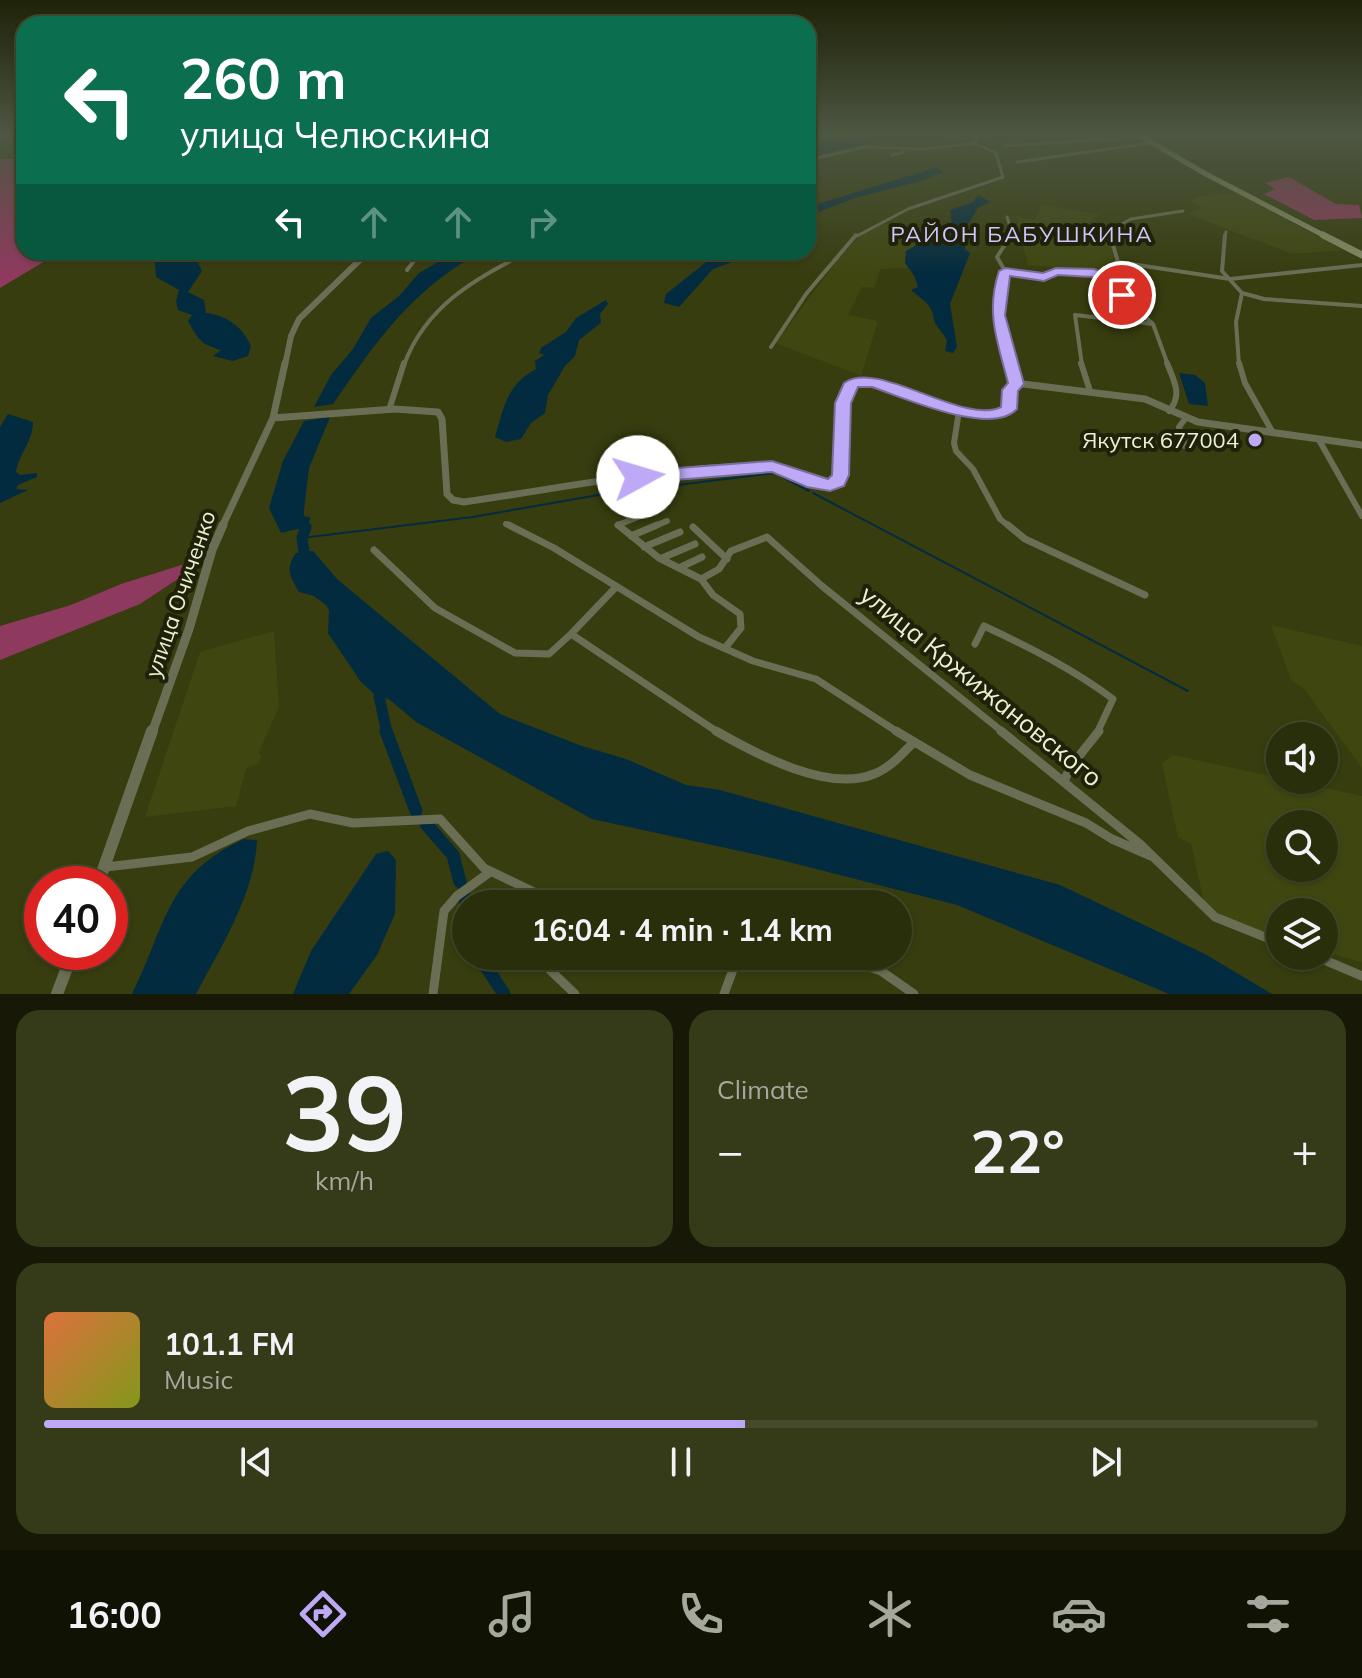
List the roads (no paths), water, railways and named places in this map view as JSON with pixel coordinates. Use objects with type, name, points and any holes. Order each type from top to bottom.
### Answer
[{"type":"main road","points":[[1223,181],[1362,255]]},
{"type":"street","points":[[771,347],[806,294],[858,233],[924,203],[990,181]]},
{"type":"street","points":[[1183,211],[1123,220],[1113,227],[1110,233],[1118,262],[1230,279],[1362,265]]},
{"type":"street","points":[[1007,217],[1012,233],[997,257],[1005,271],[1044,277],[1056,272],[1074,271],[1105,276],[1115,283],[1123,296],[1135,300],[1141,313],[1153,324],[1178,393],[1176,403],[1169,411]]},
{"type":"street","points":[[1226,232],[1220,259],[1222,271],[1242,293],[1264,299],[1362,306]]},
{"type":"street","name":"улица Очиченко","points":[[105,866],[189,629],[212,550],[273,418],[291,336],[299,319],[360,260]]},
{"type":"street","points":[[407,270],[415,260]]},
{"type":"street","points":[[389,410],[407,354],[436,313],[462,287],[513,260]]},
{"type":"street","points":[[1005,271],[998,315],[1016,384]]},
{"type":"street","points":[[1242,293],[1238,300],[1236,328],[1240,371],[1273,433]]},
{"type":"street","points":[[1090,391],[1083,372],[1075,315],[1153,324]]},
{"type":"street","points":[[273,418],[389,410],[438,412],[442,419],[447,494],[453,500],[464,502],[659,474],[764,466],[780,467],[814,483],[830,485],[838,481],[841,475],[843,403],[851,384],[862,381],[874,383],[959,411],[988,415],[1009,409],[1010,390],[1016,384]]},
{"type":"street","points":[[1016,384],[1145,399],[1185,419],[1362,445]]},
{"type":"street","points":[[959,411],[954,443],[956,451],[973,469],[1000,519],[1025,539],[1145,595]]},
{"type":"street","points":[[1185,419],[1179,427],[1185,446]]},
{"type":"street","points":[[1319,440],[1362,516]]},
{"type":"street","points":[[648,513],[618,525],[644,547],[701,579],[710,594],[728,603],[740,614],[741,628],[725,648]]},
{"type":"street","points":[[631,536],[667,521]]},
{"type":"street","name":"улица Кржижановского","points":[[506,524],[554,548],[699,637],[753,661],[816,679],[913,743],[991,786],[1086,823],[1112,839],[1154,857]]},
{"type":"street","points":[[693,527],[727,559],[719,569],[701,579]]},
{"type":"street","points":[[644,547],[680,532]]},
{"type":"street","name":"улица Кржижановского","points":[[727,559],[731,551],[767,537],[1154,857],[1215,917],[1266,937]]},
{"type":"street","points":[[662,558],[695,544]]},
{"type":"street","points":[[374,550],[435,608],[515,653],[549,654],[616,587]]},
{"type":"street","points":[[681,567],[702,557]]},
{"type":"street","points":[[975,644],[984,626],[1041,652],[1087,679],[1113,699],[1103,726],[1071,766],[1064,781]]},
{"type":"street","points":[[571,634],[731,741],[798,769],[827,777],[860,778],[889,767],[913,743]]},
{"type":"street","points":[[120,866],[192,857],[248,831],[310,814],[353,823],[440,819],[471,856],[490,872],[534,890]]},
{"type":"street","points":[[433,994],[444,911],[457,896],[490,872]]},
{"type":"street","points":[[1338,966],[1362,976]]},
{"type":"street","points":[[57,994],[66,970]]},
{"type":"street","points":[[550,970],[575,994]]},
{"type":"street","points":[[724,994],[733,970]]},
{"type":"street","points":[[878,970],[914,994]]},
{"type":"water","points":[[891,181],[919,181],[855,198],[816,213],[816,205]]},
{"type":"water","points":[[978,195],[990,202],[978,208],[965,229],[965,249],[970,253],[950,304],[957,347],[953,353],[945,351],[947,340],[935,323],[930,307],[911,290],[918,287],[905,263],[906,251],[915,246],[922,232],[952,223],[950,210],[973,202]]},
{"type":"water","points":[[155,260],[196,260],[202,271],[188,292],[204,300],[206,313],[220,316],[239,328],[251,346],[248,356],[233,361],[213,356],[221,350],[201,340],[188,321],[192,315],[178,310],[176,301],[179,290],[156,277]]},
{"type":"water","points":[[441,260],[467,260],[434,283],[397,319],[333,404],[314,407],[331,375],[353,349],[371,318],[399,296],[419,273]]},
{"type":"water","points":[[709,260],[733,260],[713,269],[679,307],[664,303],[666,294]]},
{"type":"water","points":[[606,300],[608,304],[600,314],[601,323],[579,340],[575,356],[565,366],[548,395],[545,413],[531,423],[521,439],[506,442],[495,437],[508,397],[526,375],[536,369],[535,361],[544,355],[539,353],[541,348],[566,332],[576,318]]},
{"type":"water","points":[[1179,373],[1195,375],[1205,383],[1208,406],[1189,404]]},
{"type":"water","points":[[8,414],[33,422],[16,472],[20,475],[37,473],[37,477],[18,485],[16,489],[28,490],[0,503],[0,427]]},
{"type":"water","points":[[330,417],[309,468],[304,516],[311,518],[306,527],[281,533],[269,508],[283,461],[304,421]]},
{"type":"water","points":[[313,551],[338,580],[500,714],[579,745],[626,759],[686,785],[720,790],[1060,885],[1205,954],[1272,994],[1169,994],[957,905],[912,893],[912,890],[898,890],[781,860],[592,819],[416,722],[390,700],[373,693],[361,682],[328,633],[329,610],[326,605],[314,596],[299,592],[290,568],[296,553]]},
{"type":"water","points":[[244,839],[257,840],[250,880],[226,939],[196,994],[132,994],[171,905],[183,886],[218,853]]},
{"type":"water","points":[[388,851],[396,860],[395,914],[377,955],[349,994],[293,994],[311,951],[376,854]]},
{"type":"waterway","points":[[302,538],[473,517],[598,495],[775,473],[809,491]]},
{"type":"waterway","points":[[813,493],[1188,691]]},
{"type":"waterway","points":[[296,522],[306,527]]},
{"type":"waterway","points":[[304,552],[302,538],[306,527]]},
{"type":"waterway","points":[[379,696],[387,733]]},
{"type":"waterway","points":[[386,731],[416,811]]},
{"type":"waterway","points":[[426,824],[453,855],[460,882]]},
{"type":"waterway","points":[[488,970],[504,994]]},
{"type":"place","name":"Якутск 677004","points":[[1255,440]]},
{"type":"district","name":"РАЙОН БАБУШКИНА","points":[[1022,234]]}]
